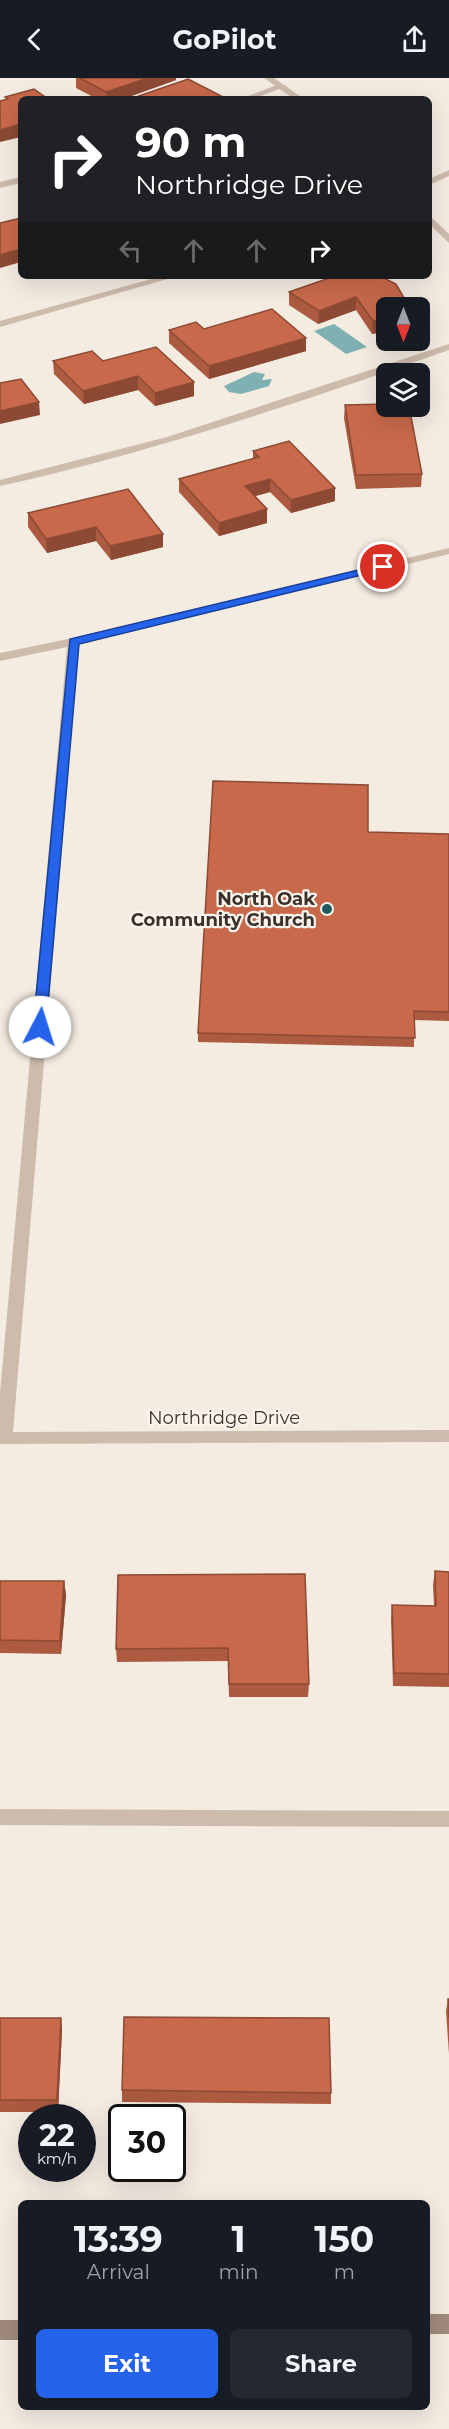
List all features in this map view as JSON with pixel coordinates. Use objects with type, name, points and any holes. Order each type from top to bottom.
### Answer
[{"type":"street","points":[[267,78],[296,96]]},
{"type":"street","points":[[253,96],[283,86]]},
{"type":"street","points":[[432,181],[449,173]]},
{"type":"street","points":[[0,185],[18,181]]},
{"type":"street","points":[[432,221],[449,240]]},
{"type":"street","points":[[0,324],[162,279]]},
{"type":"street","points":[[0,483],[240,420],[449,347]]},
{"type":"street","points":[[0,657],[74,642],[449,551]]},
{"type":"street","points":[[2,1438],[74,642]]},
{"type":"street","name":"Northridge Drive","points":[[2,1438],[449,1436]]},
{"type":"street","points":[[0,1817],[449,1819]]},
{"type":"street","points":[[430,2324],[449,2324]]},
{"type":"street","points":[[0,2330],[18,2330]]},
{"type":"water","points":[[334,324],[367,347],[346,354],[314,331]]},
{"type":"water","points":[[254,372],[265,374],[262,380],[272,379],[269,386],[241,394],[229,392],[224,386]]},
{"type":"building","points":[[80,78],[148,78],[106,92]]},
{"type":"building","points":[[188,79],[221,96],[139,96]]},
{"type":"building","points":[[34,89],[44,96],[18,96],[18,125],[0,130],[0,101],[8,99],[5,97]]},
{"type":"building","points":[[18,219],[18,250],[0,255],[0,223]]},
{"type":"building","points":[[326,279],[386,279],[396,284],[404,297],[376,297],[376,321],[373,321],[356,297],[319,311],[289,292]]},
{"type":"building","points":[[272,309],[306,338],[209,366],[169,330],[196,322],[204,329]]},
{"type":"building","points":[[156,347],[194,382],[155,393],[138,376],[83,391],[53,361],[92,351],[103,361]]},
{"type":"building","points":[[21,379],[39,402],[0,411],[0,383]]},
{"type":"building","points":[[376,404],[376,417],[411,417],[422,474],[356,475],[345,405]]},
{"type":"building","points":[[289,441],[335,488],[291,500],[270,479],[245,486],[267,509],[219,523],[179,479],[259,457],[253,451]]},
{"type":"building","points":[[128,489],[163,534],[110,546],[96,527],[46,539],[28,513]]},
{"type":"building","name":"North Oak Community Church","points":[[213,781],[368,785],[368,832],[449,834],[449,1012],[414,1011],[415,1038],[198,1033]]},
{"type":"building","points":[[435,1571],[449,1572],[449,1674],[394,1673],[392,1605],[436,1606]]},
{"type":"building","points":[[305,1574],[309,1684],[229,1684],[228,1648],[116,1649],[118,1575]]},
{"type":"building","points":[[0,1581],[64,1581],[60,1641],[0,1640]]},
{"type":"building","points":[[124,2017],[329,2018],[331,2093],[122,2090]]},
{"type":"building","points":[[0,2018],[61,2018],[57,2100],[0,2100]]},
{"type":"place","name":"North Oak Community Church","points":[[327,909]]},
{"type":"route","points":[[40,1027],[74,642],[383,567]]}]
